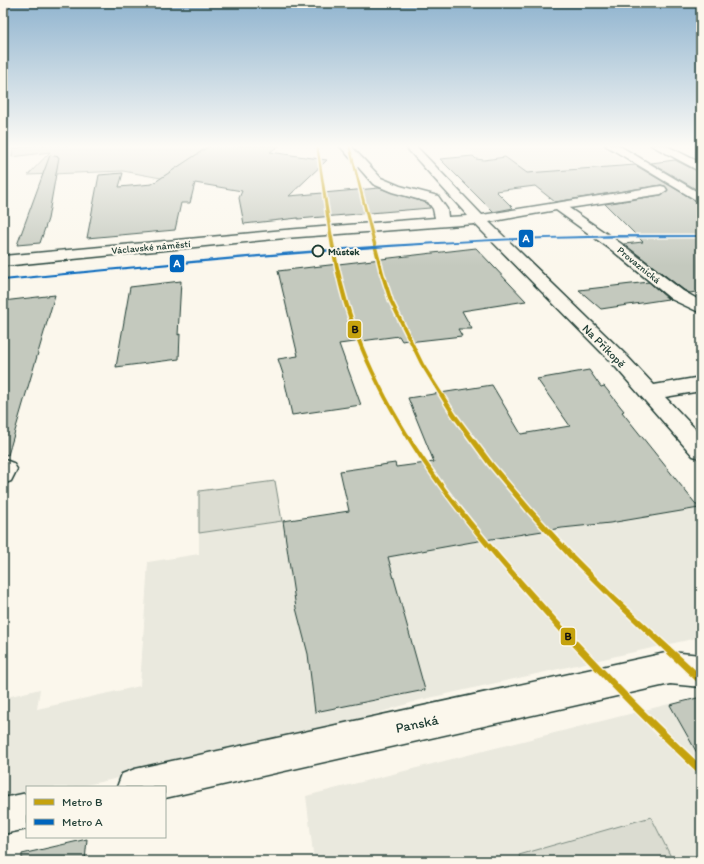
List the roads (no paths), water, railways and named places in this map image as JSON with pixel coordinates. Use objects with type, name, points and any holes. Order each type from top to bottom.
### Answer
[{"type":"street","points":[[387,185],[396,189],[433,198],[440,209],[442,221]]},
{"type":"street","points":[[448,185],[503,245]]},
{"type":"street","name":"Václavské náměstí","points":[[301,240],[442,221],[480,219],[559,206],[662,185]]},
{"type":"street","points":[[665,185],[701,199]]},
{"type":"street","name":"Provaznická","points":[[559,206],[568,214],[618,248],[676,295],[701,308]]},
{"type":"street","name":"Václavské náměstí","points":[[457,230],[480,219]]},
{"type":"street","name":"Václavské náměstí","points":[[3,261],[457,230],[503,245]]},
{"type":"street","name":"Václavské náměstí","points":[[3,274],[296,248],[301,240]]},
{"type":"street","name":"Na Příkopě","points":[[503,245],[619,359],[701,450]]},
{"type":"street","points":[[650,393],[701,384]]},
{"type":"street","name":"Panská","points":[[139,786],[670,668],[701,671]]},
{"type":"street","points":[[3,816],[26,811]]},
{"type":"metro line","name":"B","points":[[324,185],[343,294],[350,317],[375,377],[393,413],[414,447],[436,479],[485,542],[576,646],[658,730],[701,770]]},
{"type":"metro line","name":"B","points":[[360,185],[382,273],[391,301],[422,364],[454,415],[490,463],[529,510],[570,555],[613,598],[701,680]]},
{"type":"metro line","name":"A","points":[[3,280],[177,263],[439,243],[614,236],[701,236]]},
{"type":"place","name":"Můstek","points":[[318,251]]}]
